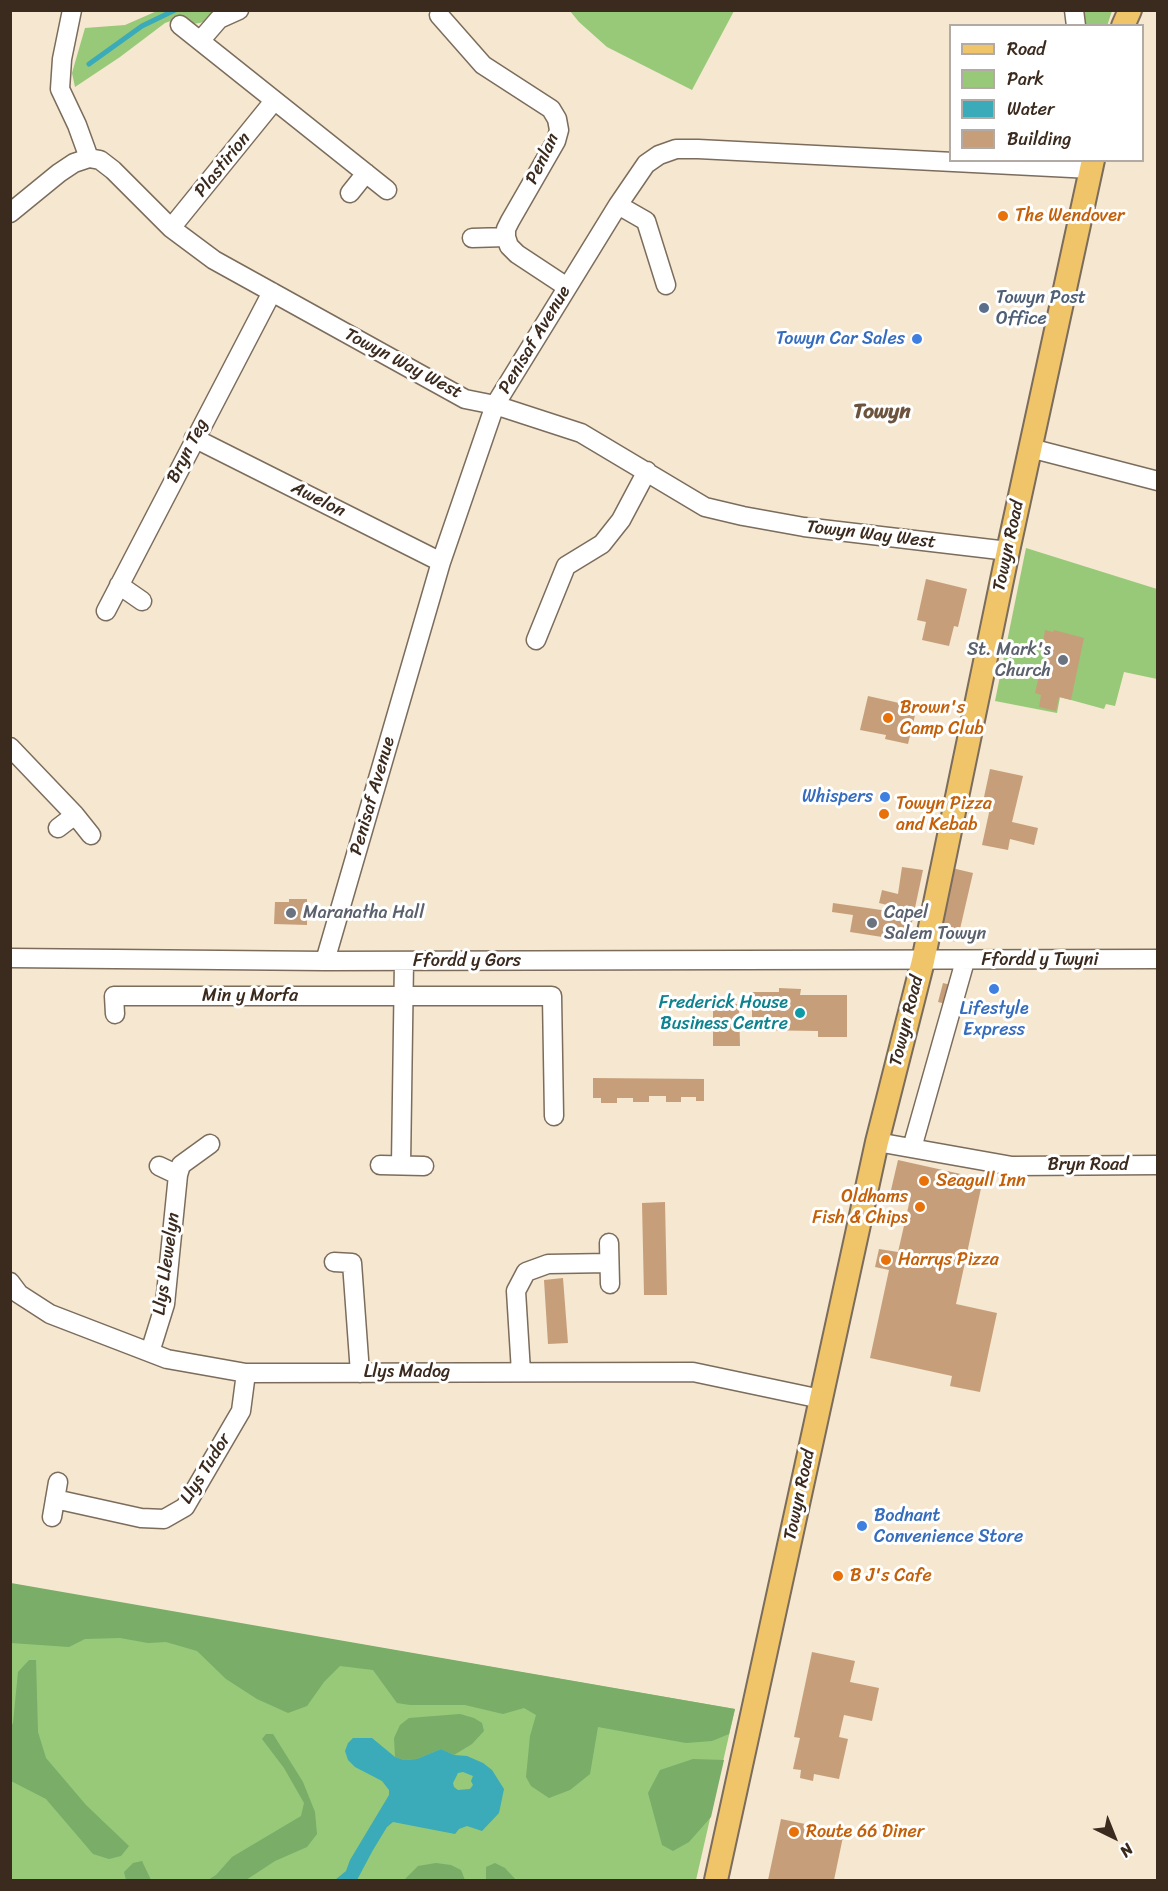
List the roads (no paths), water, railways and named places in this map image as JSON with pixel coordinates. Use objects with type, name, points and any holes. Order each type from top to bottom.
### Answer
[{"type":"main road","points":[[1124,24],[1130,10]]},
{"type":"main road","name":"Towyn Road","points":[[716,1881],[877,1142],[922,961],[1092,165]]},
{"type":"street","points":[[10,213],[59,173],[74,163],[89,158],[60,89],[62,59],[72,10]]},
{"type":"street","points":[[200,41],[219,19],[239,10]]},
{"type":"street","name":"Penlan","points":[[439,15],[483,64],[550,110],[557,119],[559,130],[556,141],[510,221],[506,237]]},
{"type":"street","points":[[180,25],[387,190]]},
{"type":"street","name":"Plastirion","points":[[171,228],[274,101]]},
{"type":"street","name":"Penisaf Avenue","points":[[325,961],[441,562],[495,405],[618,204],[646,164],[659,155],[676,149],[949,160]]},
{"type":"street","name":"Towyn Way West","points":[[89,158],[100,160],[113,170],[171,228],[214,260],[465,399],[495,405],[581,433],[705,507],[804,527],[1008,551]]},
{"type":"street","name":"Penisaf Avenue","points":[[1014,162],[1092,165]]},
{"type":"street","points":[[350,193],[366,173]]},
{"type":"street","points":[[618,204],[646,221],[666,285]]},
{"type":"street","points":[[472,238],[506,237],[509,246],[517,254],[567,286]]},
{"type":"street","name":"Bryn Teg","points":[[106,611],[272,292]]},
{"type":"street","name":"Awelon","points":[[194,438],[441,562]]},
{"type":"street","points":[[1030,448],[1158,481]]},
{"type":"street","points":[[536,640],[566,566],[602,544],[621,520],[647,471]]},
{"type":"street","points":[[119,585],[142,601]]},
{"type":"street","points":[[10,747],[91,835]]},
{"type":"street","points":[[58,828],[75,815]]},
{"type":"street","name":"Ffordd y Gors","points":[[10,958],[325,961],[922,961]]},
{"type":"street","name":"Ffordd y Twyni","points":[[922,961],[1158,959]]},
{"type":"street","points":[[401,1165],[404,961]]},
{"type":"street","points":[[912,1148],[966,961]]},
{"type":"street","name":"Min y Morfa","points":[[115,1014],[114,996],[552,996],[554,1116]]},
{"type":"street","name":"Bryn Road","points":[[877,1142],[1012,1166],[1158,1165]]},
{"type":"street","points":[[159,1166],[178,1175],[181,1165],[210,1144]]},
{"type":"street","points":[[380,1165],[424,1166]]},
{"type":"street","name":"Llys Llewelyn","points":[[150,1352],[165,1304],[178,1175]]},
{"type":"street","points":[[609,1243],[610,1284]]},
{"type":"street","points":[[334,1262],[352,1263],[360,1372]]},
{"type":"street","points":[[521,1372],[516,1291],[526,1272],[548,1264],[609,1263]]},
{"type":"street","name":"Llys Madog","points":[[10,1282],[19,1294],[50,1314],[167,1359],[246,1373],[693,1372],[822,1399]]},
{"type":"street","name":"Llys Tudor","points":[[55,1499],[141,1518],[164,1519],[184,1507],[241,1411],[246,1373]]},
{"type":"water","points":[[353,1738],[372,1738],[395,1757],[404,1760],[417,1759],[441,1749],[483,1763],[492,1770],[504,1789],[499,1813],[482,1831],[467,1826],[459,1829],[455,1834],[393,1822],[387,1827],[357,1880],[335,1880],[346,1871],[350,1860],[389,1795],[389,1790],[382,1781],[355,1767],[348,1760],[345,1751]],"holes":[[[463,1772],[473,1776],[471,1781],[473,1785],[470,1789],[458,1790],[454,1787],[453,1783],[458,1773]]]},
{"type":"waterway","points":[[89,64],[142,26],[175,10]]},
{"type":"place","name":"The Wendover","points":[[1003,216]]},
{"type":"place","name":"Towyn Post Office","points":[[984,308]]},
{"type":"place","name":"Towyn Car Sales","points":[[917,339]]},
{"type":"place","name":"St. Mark's Church","points":[[1063,660]]},
{"type":"place","name":"Brown's Camp Club","points":[[888,718]]},
{"type":"place","name":"Whispers","points":[[885,797]]},
{"type":"place","name":"Towyn Pizza and Kebab","points":[[884,814]]},
{"type":"place","name":"Maranatha Hall","points":[[291,913]]},
{"type":"place","name":"Capel Salem Towyn","points":[[872,923]]},
{"type":"place","name":"Lifestyle Express","points":[[994,989]]},
{"type":"place","name":"Frederick House Business Centre","points":[[800,1013]]},
{"type":"place","name":"Seagull Inn","points":[[924,1181]]},
{"type":"place","name":"Oldhams Fish & Chips","points":[[920,1207]]},
{"type":"place","name":"Harrys Pizza","points":[[886,1260]]},
{"type":"place","name":"Bodnant Convenience Store","points":[[862,1526]]},
{"type":"place","name":"B J's Cafe","points":[[838,1576]]},
{"type":"place","name":"Route 66 Diner","points":[[794,1832]]},
{"type":"district","name":"Towyn","points":[[882,413]]}]
